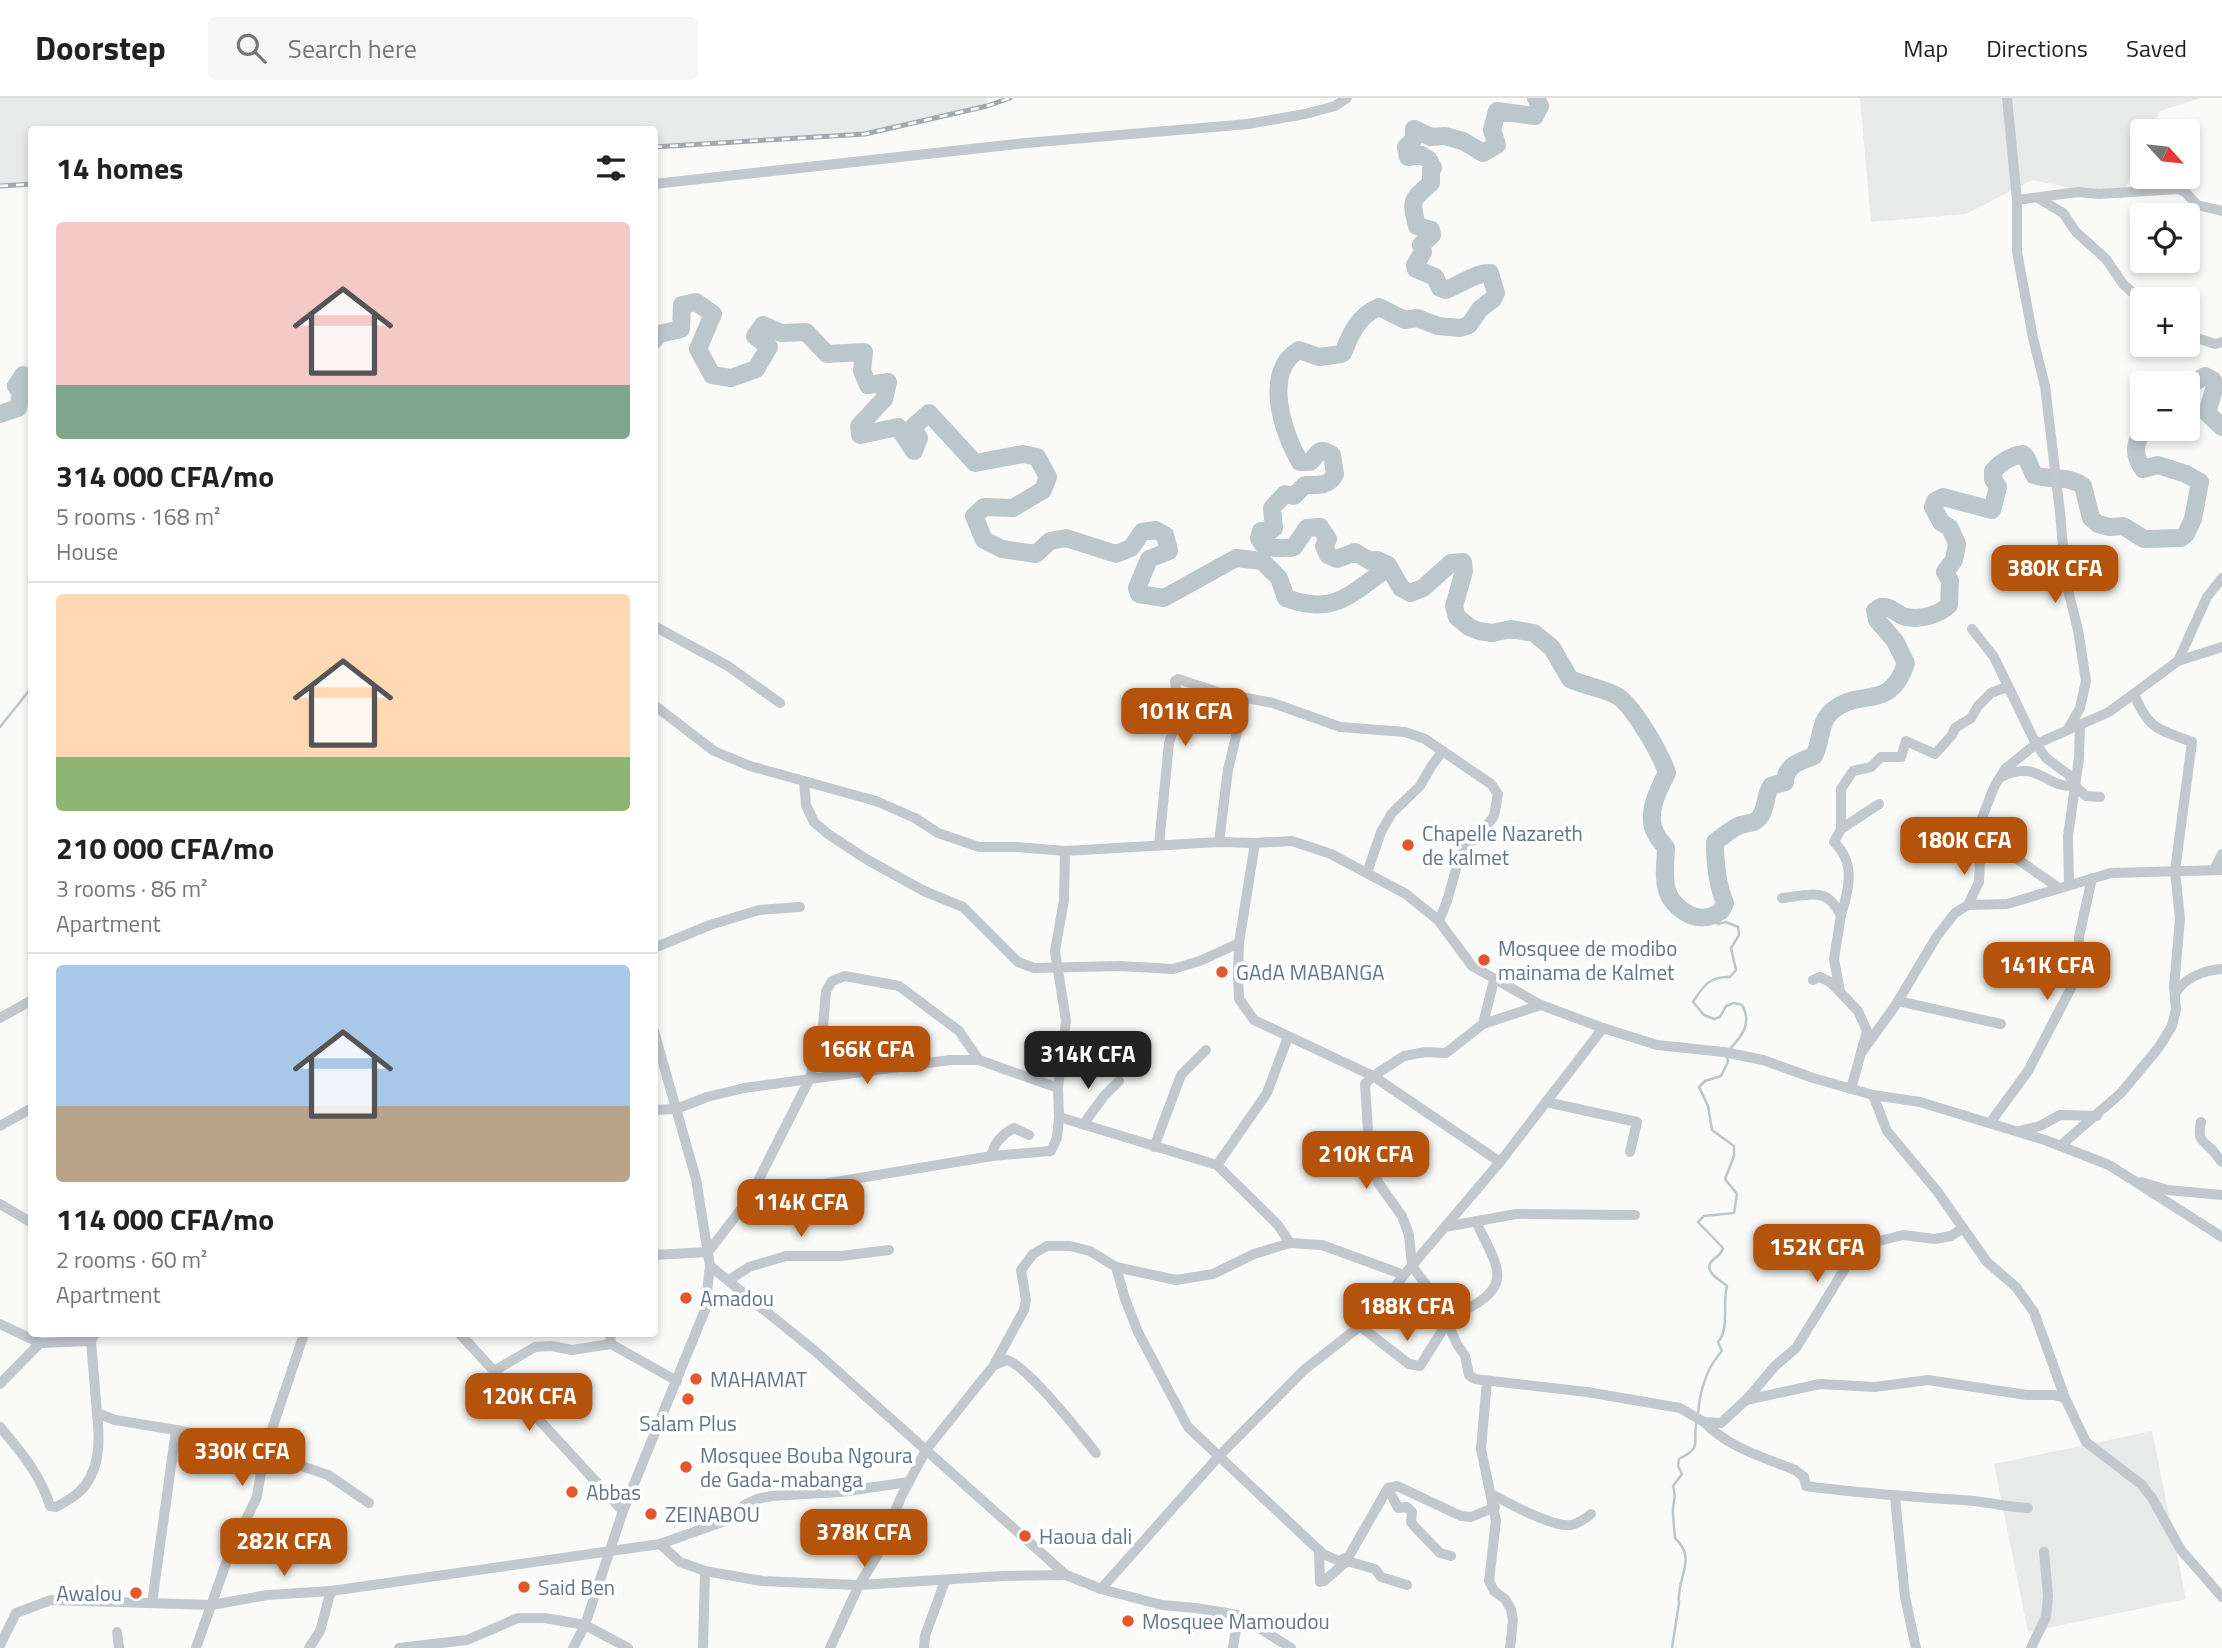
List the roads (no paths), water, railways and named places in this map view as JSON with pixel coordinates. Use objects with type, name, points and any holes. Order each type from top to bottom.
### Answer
[{"type":"street","points":[[658,184],[1026,143],[1248,124],[1305,114],[1335,106],[1347,98]]},
{"type":"street","points":[[2007,98],[2017,200],[2017,252],[2045,386],[2066,582],[2078,631],[2085,681],[2080,708],[2068,729]]},
{"type":"street","points":[[2017,200],[2078,192],[2099,194],[2179,189],[2186,192],[2197,205],[2222,211]]},
{"type":"street","points":[[2038,198],[2063,214],[2076,232],[2106,259],[2130,290]]},
{"type":"street","points":[[2200,339],[2215,344],[2222,342]]},
{"type":"street","points":[[2178,661],[2207,597],[2222,578]]},
{"type":"street","points":[[658,628],[728,666],[780,703]]},
{"type":"street","points":[[1972,629],[1994,657],[2036,744],[2046,758],[2069,775],[2075,786],[2086,796],[2100,797]]},
{"type":"street","points":[[1968,905],[1979,882],[1982,818],[2005,768],[2036,744],[2109,712],[2178,661],[2222,647]]},
{"type":"street","points":[[1158,845],[1169,743],[1178,714],[1175,681],[1178,679],[1245,699],[1273,703],[1340,727],[1405,732],[1425,738],[1491,784],[1498,794],[1494,816],[1481,834],[1462,848],[1439,921]]},
{"type":"street","points":[[1842,829],[1842,789],[1853,771],[1871,767],[1881,757],[1901,757],[1906,741],[1935,754],[1955,728],[1971,718],[1991,693],[2004,688],[2010,690]]},
{"type":"street","points":[[2060,1146],[2121,1093],[2159,1047],[2172,1026],[2176,1009],[2180,919],[2175,871],[2192,742],[2171,736],[2155,727],[2140,709],[2134,694]]},
{"type":"street","points":[[1219,842],[1228,770],[1245,699]]},
{"type":"street","points":[[658,708],[714,751],[750,766],[876,801],[915,818],[938,833],[978,847],[1017,846],[1065,851],[1219,842],[1292,841],[1331,854],[1406,894],[1439,921],[1472,966],[1541,1005],[1657,1045],[1763,1060],[1851,1089],[1920,1102],[2017,1131],[2109,1166],[2222,1237]]},
{"type":"street","points":[[2064,886],[2080,723]]},
{"type":"street","points":[[1367,873],[1381,832],[1392,813],[1420,786],[1443,751]]},
{"type":"street","points":[[1999,779],[2024,770],[2038,773],[2061,786],[2075,786]]},
{"type":"street","points":[[804,781],[806,805],[814,821],[828,834],[923,891],[963,908],[1018,962],[1034,968],[1119,966],[1173,970],[1239,943]]},
{"type":"street","points":[[1840,992],[1834,959],[1850,869],[1844,851],[1834,842],[1842,829],[1880,804]]},
{"type":"street","points":[[1982,818],[2007,852],[2064,886]]},
{"type":"street","points":[[1255,843],[1239,943],[1239,999],[1254,1020],[1373,1076],[1500,1162]]},
{"type":"street","points":[[749,1199],[992,1156],[1051,1151],[1057,1138],[1058,1088],[1066,1021],[1055,951],[1064,900],[1065,851]]},
{"type":"street","points":[[1861,1053],[1898,1001],[1937,936],[1955,913],[1968,905],[2007,904],[2112,873],[2218,870],[2222,854]]},
{"type":"street","points":[[1990,1123],[2028,1071],[2073,984],[2079,967],[2079,937],[2092,878]]},
{"type":"street","points":[[1782,898],[1811,894],[1824,897],[1830,900],[1842,915]]},
{"type":"street","points":[[658,946],[710,925],[759,910],[800,906]]},
{"type":"street","points":[[2175,994],[2178,988],[2193,977],[2222,969]]},
{"type":"street","points":[[658,1255],[708,1252],[749,1199],[810,1078],[823,1027],[826,991],[832,981],[845,976],[899,986],[959,1031],[979,1060]]},
{"type":"street","points":[[1813,980],[1820,977],[1830,982],[1857,1012],[1867,1031],[1851,1089]]},
{"type":"street","points":[[1483,1024],[1494,980]]},
{"type":"street","points":[[1898,1001],[2001,1024]]},
{"type":"street","points":[[0,1018],[28,1002]]},
{"type":"street","points":[[1408,1271],[1409,1235],[1402,1216],[1379,1184],[1370,1161],[1365,1084],[1404,1056],[1425,1052],[1446,1053],[1483,1024],[1541,1005]]},
{"type":"street","points":[[1101,1589],[1219,1456],[1304,1370],[1373,1316],[1500,1162],[1603,1028]]},
{"type":"street","points":[[1217,1165],[1267,1093],[1288,1037]]},
{"type":"street","points":[[573,1648],[585,1625],[622,1511],[705,1310],[710,1266],[696,1179],[658,1045]]},
{"type":"street","points":[[1154,1147],[1181,1075],[1206,1050]]},
{"type":"street","points":[[658,1110],[676,1109],[706,1097],[744,1088],[950,1060],[979,1060],[1058,1088]]},
{"type":"street","points":[[1084,1123],[1119,1081]]},
{"type":"street","points":[[1873,1095],[1887,1131],[1937,1191],[1987,1262],[2016,1287],[2034,1312],[2065,1398],[2087,1442],[2142,1485],[2181,1550],[2222,1597]]},
{"type":"street","points":[[1546,1102],[1636,1122],[1630,1152]]},
{"type":"street","points":[[0,1126],[28,1110]]},
{"type":"street","points":[[2017,1131],[2040,1126],[2060,1115],[2097,1116]]},
{"type":"street","points":[[1059,1117],[1217,1165],[1278,1225],[1290,1243]]},
{"type":"street","points":[[2201,1122],[2198,1136],[2201,1142],[2211,1148],[2222,1162]]},
{"type":"street","points":[[992,1156],[993,1147],[1010,1130],[1014,1128],[1029,1135]]},
{"type":"street","points":[[2129,1178],[2168,1190],[2222,1195]]},
{"type":"street","points":[[0,1204],[28,1221]]},
{"type":"street","points":[[1445,1227],[1516,1214],[1635,1215]]},
{"type":"street","points":[[830,1648],[859,1585],[877,1556],[926,1450],[994,1365],[1024,1310],[1026,1300],[1021,1270],[1033,1254],[1047,1246],[1070,1246],[1090,1251],[1116,1267],[1177,1280],[1213,1274],[1254,1254],[1290,1243],[1322,1245],[1408,1271],[1436,1298],[1465,1310],[1488,1298],[1496,1289],[1499,1273],[1476,1221]]},
{"type":"street","points":[[1436,1298],[1465,1356],[1468,1375],[1475,1379],[1587,1392],[1680,1408],[1699,1418],[1721,1423],[1746,1400],[1774,1366],[1796,1348],[1849,1262],[1875,1242],[1903,1235],[1935,1239],[1951,1236],[1963,1228]]},
{"type":"street","points":[[729,1280],[749,1267],[786,1256],[841,1256],[889,1250]]},
{"type":"street","points":[[710,1266],[815,1351],[1066,1576]]},
{"type":"street","points":[[1116,1267],[1138,1332],[1188,1427],[1319,1550],[1339,1561],[1349,1556],[1388,1488],[1397,1486],[1461,1516],[1471,1517],[1509,1503]]},
{"type":"street","points":[[1373,1316],[1436,1298]]},
{"type":"street","points":[[1361,1327],[1409,1364],[1420,1366],[1447,1323]]},
{"type":"street","points":[[0,1324],[40,1343],[93,1337],[100,1443],[92,1472],[80,1492],[56,1507],[50,1506],[45,1489],[23,1454],[0,1427]]},
{"type":"street","points":[[196,1648],[230,1552],[257,1497],[264,1453],[303,1337]]},
{"type":"street","points":[[463,1337],[622,1511]]},
{"type":"street","points":[[494,1371],[535,1347],[551,1346],[572,1350],[610,1339],[677,1381]]},
{"type":"street","points":[[0,1384],[40,1343]]},
{"type":"street","points":[[994,1365],[1007,1360],[1021,1368],[1075,1426],[1096,1453]]},
{"type":"street","points":[[1746,1400],[1820,1384],[1875,1387],[1928,1380],[2065,1398]]},
{"type":"street","points":[[1487,1381],[1481,1449],[1495,1509],[1489,1581],[1494,1591],[1505,1599],[1511,1609],[1513,1620],[1510,1648]]},
{"type":"street","points":[[97,1413],[115,1420],[204,1436],[264,1453],[328,1475],[369,1503]]},
{"type":"street","points":[[1699,1418],[1717,1436],[1733,1445],[1796,1469],[1804,1477],[1807,1486],[1895,1497],[2028,1508]]},
{"type":"street","points":[[152,1602],[176,1430]]},
{"type":"street","points":[[0,1622],[51,1600],[212,1605],[267,1595],[331,1591],[660,1544],[722,1522],[757,1499],[840,1492],[909,1482]]},
{"type":"street","points":[[1388,1488],[1398,1508],[1407,1507],[1412,1512],[1411,1522],[1414,1526],[1440,1553],[1451,1556]]},
{"type":"street","points":[[1492,1494],[1547,1520],[1568,1526],[1591,1514]]},
{"type":"street","points":[[1895,1497],[1905,1597],[1916,1648]]},
{"type":"street","points":[[660,1544],[680,1562],[705,1571],[762,1581],[859,1585],[1002,1576],[1066,1576],[1101,1589],[1162,1605],[1238,1615],[1288,1647]]},
{"type":"street","points":[[1319,1550],[1320,1582],[1347,1561],[1376,1569],[1381,1577],[1407,1586]]},
{"type":"street","points":[[2031,1648],[2046,1617],[2048,1596],[2044,1552]]},
{"type":"street","points":[[703,1648],[705,1571]]},
{"type":"street","points":[[924,1648],[925,1636],[945,1581]]},
{"type":"street","points":[[309,1648],[320,1631],[331,1591]]},
{"type":"street","points":[[0,1646],[16,1613]]},
{"type":"street","points":[[1233,1648],[1238,1615]]},
{"type":"street","points":[[401,1648],[467,1640],[518,1618],[545,1618],[585,1625],[628,1648]]},
{"type":"street","points":[[117,1632],[119,1648]]},
{"type":"waterway","points":[[1536,98],[1540,106],[1535,116],[1497,111],[1492,130],[1497,145],[1483,153],[1463,141],[1445,136],[1431,137],[1414,129],[1414,139],[1406,147],[1408,157],[1421,155],[1429,160],[1433,168],[1431,183],[1416,197],[1413,205],[1417,226],[1431,230],[1432,235],[1421,245],[1423,252],[1415,265],[1416,269],[1435,277],[1440,288],[1445,290],[1490,273],[1496,293],[1469,325],[1460,328],[1438,326],[1417,318],[1405,320],[1379,307],[1360,320],[1343,353],[1319,357],[1299,350],[1288,360],[1281,372],[1279,387],[1279,403],[1287,436],[1300,462],[1310,462],[1321,451],[1332,455],[1335,474],[1326,483],[1305,485],[1294,496],[1285,494],[1272,508],[1274,528],[1269,532],[1261,531],[1259,538],[1268,547],[1291,548],[1307,528],[1320,527],[1328,539],[1324,546],[1328,555],[1337,559],[1355,552],[1370,561],[1377,560],[1388,565],[1401,588],[1410,593],[1423,588],[1451,563],[1463,562],[1464,571],[1454,606],[1457,617],[1479,631],[1492,633],[1511,629],[1534,633],[1552,648],[1570,679],[1612,693],[1624,701],[1646,732],[1667,773],[1654,803],[1653,827],[1666,848],[1665,878],[1669,894],[1673,902],[1690,915],[1710,917],[1721,911],[1725,903],[1717,873],[1715,842],[1735,828],[1759,818],[1771,786],[1785,782],[1791,767],[1814,756],[1825,720],[1832,711],[1853,700],[1883,694],[1899,678],[1906,663],[1895,641],[1877,620],[1875,611],[1885,607],[1903,616],[1917,618],[1935,614],[1949,605],[1950,581],[1945,572],[1954,560],[1957,544],[1950,528],[1941,522],[1933,507],[1935,501],[1943,497],[1992,510],[1998,487],[1993,479],[1993,471],[2006,460],[2023,454],[2034,475],[2072,480],[2083,486],[2091,518],[2098,524],[2123,526],[2144,539],[2181,538],[2193,519],[2200,482],[2186,474],[2158,465],[2143,469],[2136,449],[2138,441]]},
{"type":"waterway","points":[[658,335],[681,329],[682,305],[696,302],[713,314],[698,349],[712,375],[731,378],[756,369],[769,347],[755,336],[763,325],[781,333],[806,332],[827,354],[864,352],[862,371],[868,385],[888,382],[884,399],[859,426],[860,435],[898,427],[914,451],[919,438],[913,427],[929,413],[975,463],[1023,454],[1037,457],[1048,477],[1043,490],[1013,508],[984,507],[974,516],[984,540],[1002,549],[1036,554],[1050,541],[1066,538],[1116,554],[1131,548],[1142,532],[1156,530],[1165,535],[1169,551],[1149,559],[1137,588],[1139,594],[1164,598],[1236,558],[1262,561],[1279,578],[1286,598],[1317,605],[1341,599],[1389,567]]},
{"type":"waterway","points":[[0,414],[18,408],[21,393],[16,386],[23,375],[28,377]]},
{"type":"waterway","points":[[2200,379],[2205,376],[2213,380],[2215,386],[2207,413],[2222,427]]},
{"type":"waterway","points":[[0,727],[28,692]]},
{"type":"waterway","points":[[1710,917],[1718,924],[1726,922],[1738,927],[1739,935],[1731,948],[1736,970],[1730,977],[1712,980],[1693,1002],[1704,1015],[1714,1019],[1720,1017],[1726,1006],[1734,1003],[1742,1005],[1746,1024],[1729,1050]]},
{"type":"waterway","points":[[1698,1414],[1705,1380],[1722,1351],[1718,1342],[1724,1330],[1727,1286],[1714,1276],[1709,1266],[1723,1248],[1698,1222],[1704,1216],[1734,1213],[1737,1194],[1725,1179],[1734,1156],[1734,1146],[1712,1130],[1708,1106],[1699,1087],[1705,1081],[1721,1076],[1728,1062],[1727,1056]]},
{"type":"waterway","points":[[1672,1648],[1686,1561],[1682,1546],[1675,1538],[1673,1486],[1682,1474],[1678,1466],[1679,1459],[1695,1447],[1697,1420]]},
{"type":"railway","points":[[658,147],[865,134],[987,106],[1010,98]]},
{"type":"railway","points":[[0,186],[28,184]]},
{"type":"place","name":"Chapelle Nazareth de kalmet","points":[[1408,845]]},
{"type":"place","name":"Mosquee de modibo mainama de Kalmet","points":[[1484,960]]},
{"type":"place","name":"GAdA MABANGA","points":[[1222,972]]},
{"type":"place","name":"Amadou","points":[[686,1298]]},
{"type":"place","name":"MAHAMAT","points":[[696,1379]]},
{"type":"place","name":"Salam Plus","points":[[688,1399]]},
{"type":"place","name":"Mosquee Bouba Ngoura de Gada-mabanga","points":[[686,1467]]},
{"type":"place","name":"Abbas","points":[[572,1492]]},
{"type":"place","name":"ZEINABOU","points":[[651,1514]]},
{"type":"place","name":"Haoua dali","points":[[1025,1536]]},
{"type":"place","name":"Said Ben","points":[[524,1587]]},
{"type":"place","name":"Awalou","points":[[136,1593]]},
{"type":"place","name":"Mosquee Mamoudou","points":[[1128,1621]]}]
